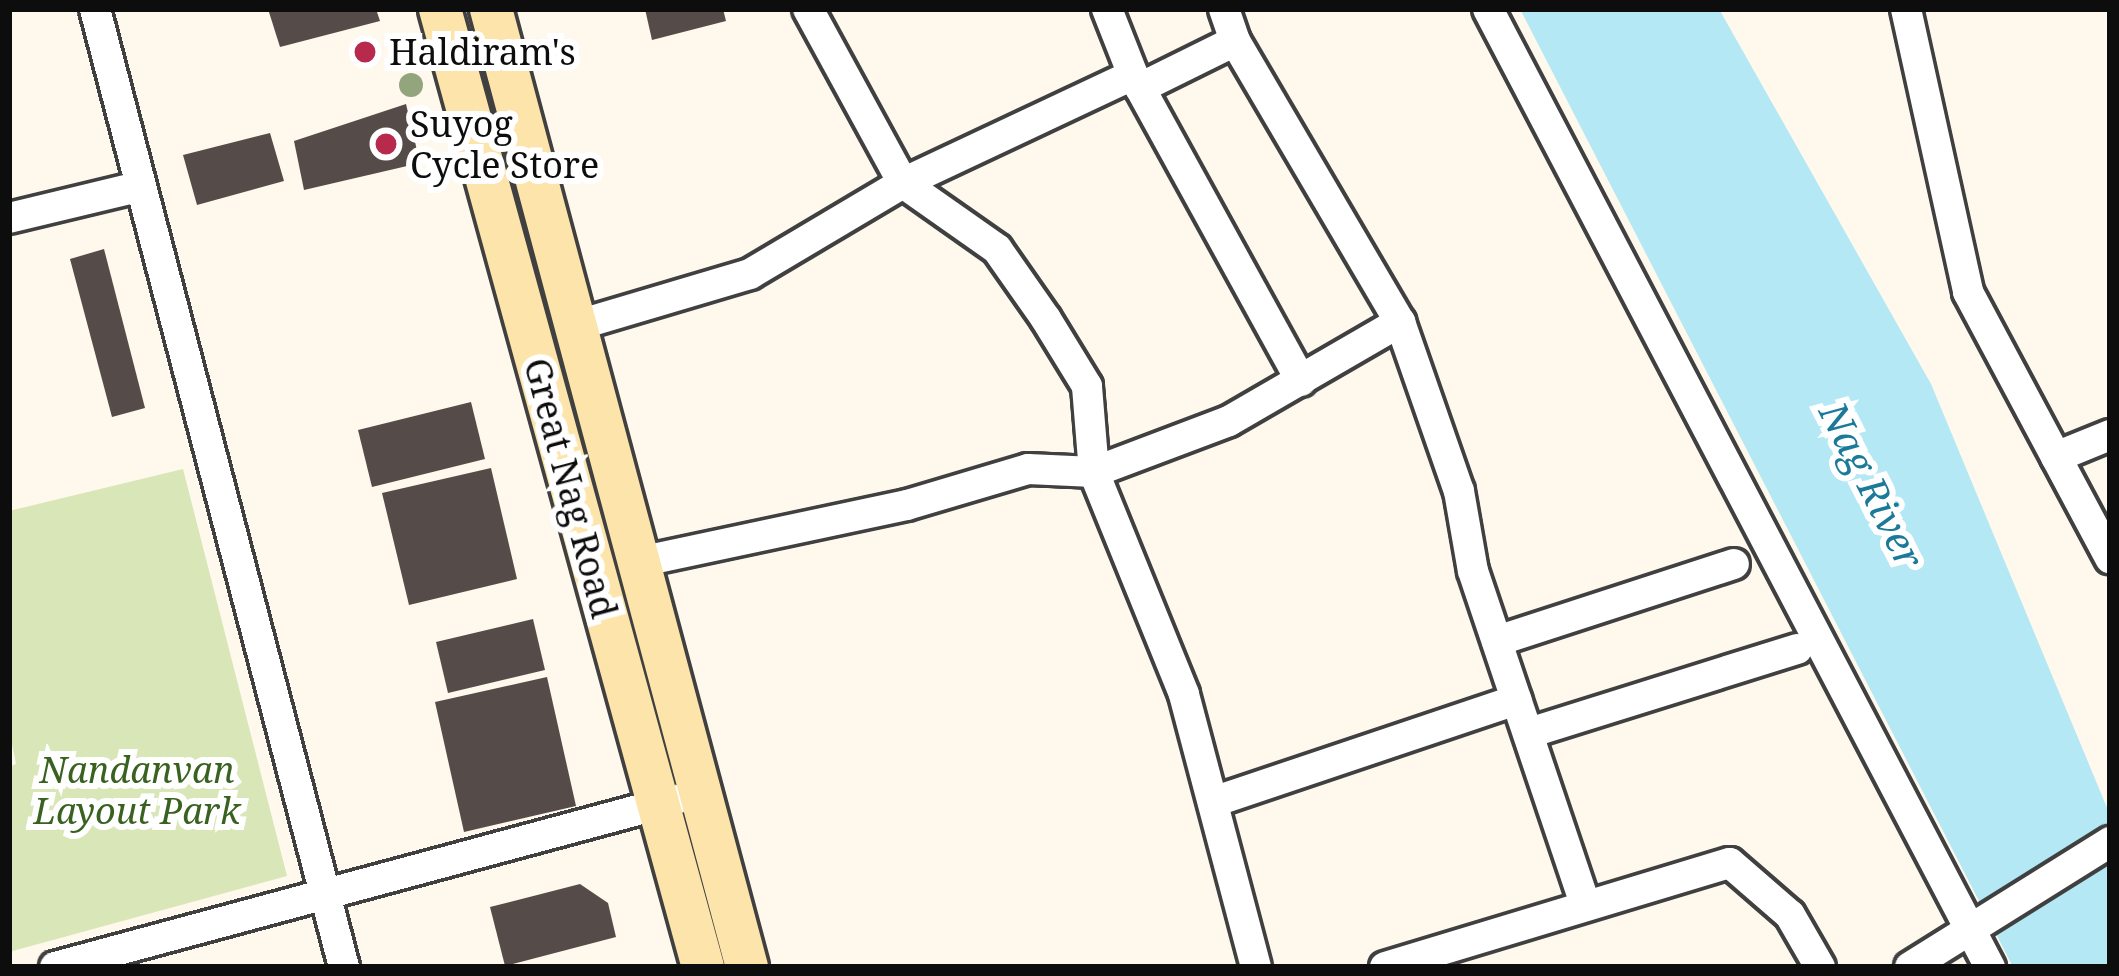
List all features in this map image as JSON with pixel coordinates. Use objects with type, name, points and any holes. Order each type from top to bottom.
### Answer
[{"type":"main road","name":"Great Nag Road","points":[[440,9],[678,800],[747,967]]},
{"type":"main road","name":"Great Nag Road","points":[[491,9],[634,563],[703,967]]},
{"type":"street","points":[[95,9],[344,967]]},
{"type":"street","points":[[808,9],[903,183],[997,249],[1087,386],[1094,472],[1184,694],[1216,801],[1256,967]]},
{"type":"street","points":[[1107,9],[1136,82],[1301,381]]},
{"type":"street","points":[[1224,9],[1234,41],[1400,322],[1459,491],[1473,571],[1586,904]]},
{"type":"street","points":[[1488,9],[1990,967]]},
{"type":"street","points":[[1906,9],[1968,292],[2110,558]]},
{"type":"street","points":[[572,327],[750,274],[903,183],[1234,41]]},
{"type":"street","points":[[9,218],[138,187]]},
{"type":"street","points":[[634,563],[907,505],[1028,469],[1094,472],[1229,421],[1400,322]]},
{"type":"street","points":[[2056,457],[2110,435]]},
{"type":"street","points":[[1497,641],[1734,564]]},
{"type":"street","points":[[1529,733],[1797,649]]},
{"type":"street","points":[[1216,801],[1516,700]]},
{"type":"street","points":[[55,967],[326,899],[678,800]]},
{"type":"street","points":[[1910,967],[2110,842]]},
{"type":"street","points":[[1385,967],[1730,863],[1790,915],[1820,967]]},
{"type":"green space","name":"Nandanvan Layout Park","points":[[183,469],[287,876],[9,952],[9,767],[16,764],[9,729],[9,511]]},
{"type":"water","name":"Nag River","points":[[1520,9],[1719,9],[1931,384],[2110,815],[2110,967],[2013,967]]},
{"type":"building","points":[[268,9],[376,9],[380,21],[280,47]]},
{"type":"building","points":[[645,9],[723,9],[726,21],[652,40]]},
{"type":"building","points":[[406,104],[420,163],[304,190],[294,141]]},
{"type":"building","points":[[270,133],[284,181],[197,205],[183,155]]},
{"type":"building","points":[[104,249],[145,408],[112,417],[70,259]]},
{"type":"building","points":[[471,402],[485,459],[372,487],[358,430]]},
{"type":"building","points":[[491,468],[517,579],[409,605],[382,493]]},
{"type":"building","points":[[533,619],[545,670],[448,693],[436,642]]},
{"type":"building","points":[[547,677],[576,806],[464,832],[435,702]]},
{"type":"building","points":[[580,884],[608,903],[616,937],[505,966],[490,907]]},
{"type":"place","name":"Haldiram's","points":[[365,52]]},
{"type":"place","name":"Suyog Cycle Store","points":[[386,144]]}]
